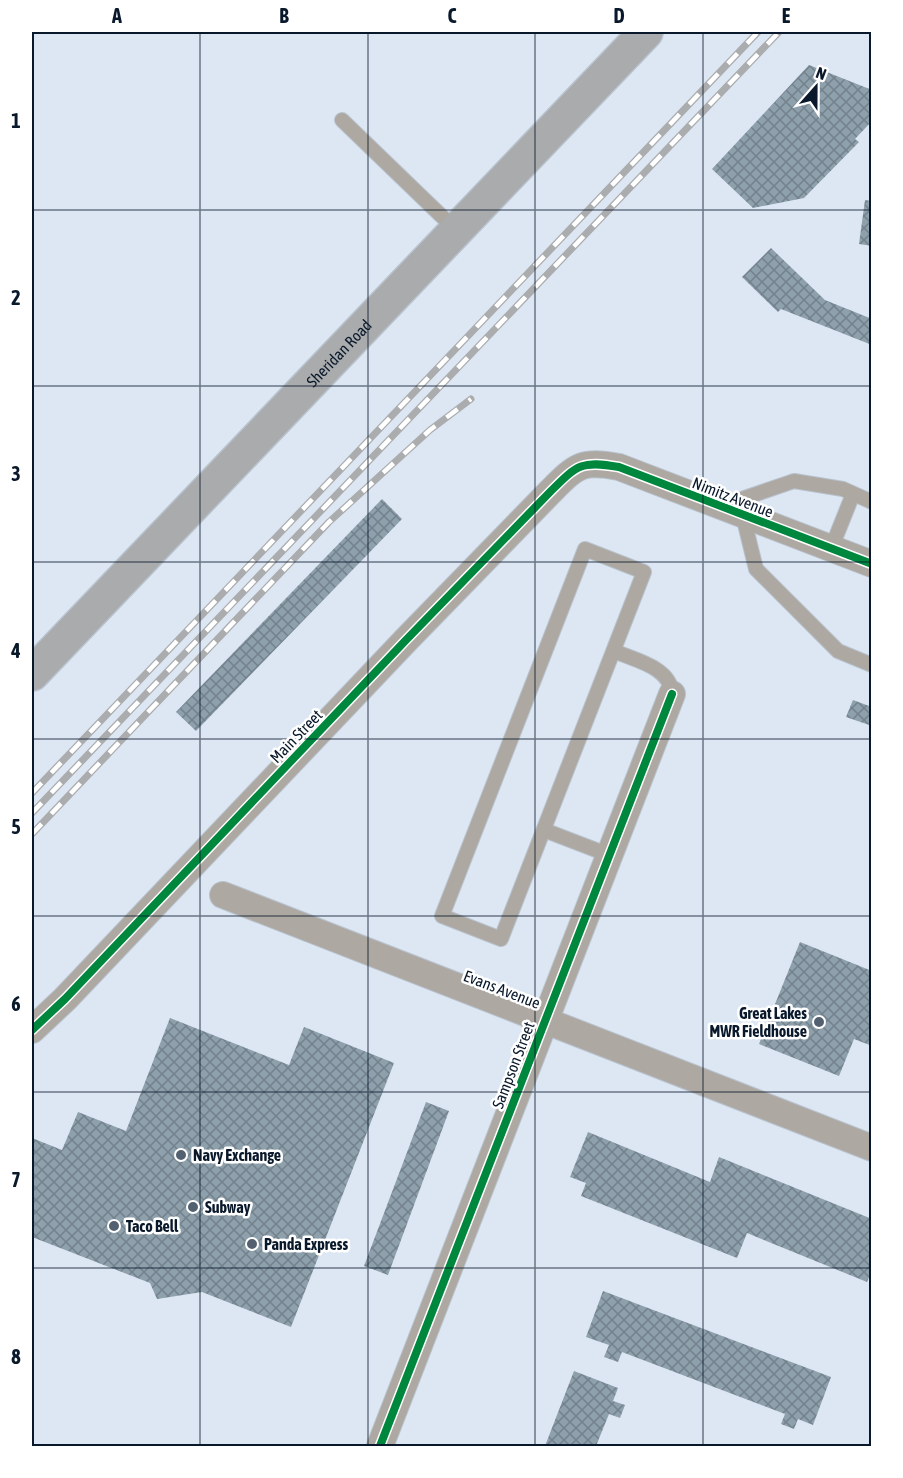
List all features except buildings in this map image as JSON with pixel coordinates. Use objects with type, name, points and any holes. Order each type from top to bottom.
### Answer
[{"type":"highway","name":"Sheridan Road","points":[[32,674],[646,32]]},
{"type":"street","name":"Nimitz Avenue","points":[[583,464],[619,467],[872,564]]},
{"type":"street","name":"Main Street","points":[[32,1030],[65,999],[527,516],[569,473],[583,464]]},
{"type":"street","name":"Sampson Street","points":[[380,1446],[672,694]]},
{"type":"street","name":"Evans Avenue","points":[[223,895],[872,1148]]},
{"type":"lane","points":[[342,120],[456,230]]},
{"type":"lane","points":[[719,506],[794,481],[843,489],[872,502]]},
{"type":"lane","points":[[831,549],[853,494]]},
{"type":"lane","name":"Nimitz Avenue","points":[[743,516],[756,569],[838,651],[872,665]]},
{"type":"lane","points":[[585,549],[644,572],[614,651],[501,939],[441,916],[585,549]]},
{"type":"lane","points":[[614,651],[664,674],[672,688],[672,694]]},
{"type":"lane","points":[[544,830],[609,855]]},
{"type":"railway","points":[[32,793],[758,32]]},
{"type":"railway","points":[[32,813],[779,32]]},
{"type":"railway","points":[[32,834],[329,522],[430,430],[471,399]]},
{"type":"cycle path","points":[[32,1030],[65,999],[406,640],[574,470],[596,464],[619,467],[872,564]]},
{"type":"cycle path","points":[[380,1446],[672,694]]},
{"type":"place","name":"Great Lakes MWR Fieldhouse","points":[[819,1022]]},
{"type":"place","name":"Navy Exchange","points":[[181,1155]]},
{"type":"place","name":"Subway","points":[[193,1207]]},
{"type":"place","name":"Taco Bell","points":[[114,1226]]},
{"type":"place","name":"Panda Express","points":[[252,1244]]}]
